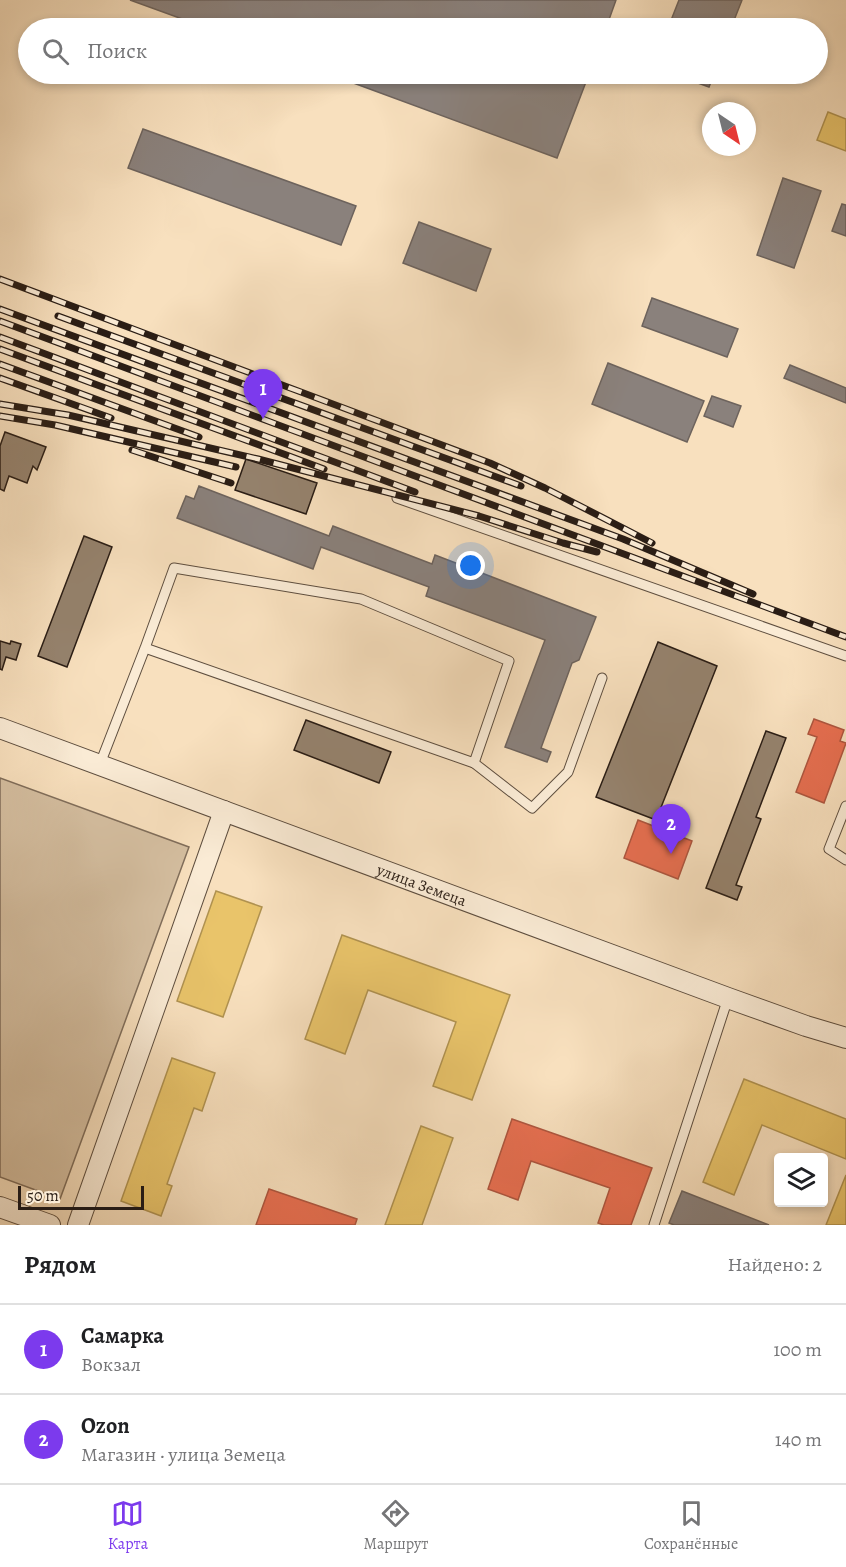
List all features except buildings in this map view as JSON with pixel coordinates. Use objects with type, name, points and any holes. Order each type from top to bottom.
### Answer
[{"type":"street","name":"улица Земеца","points":[[0,728],[728,998],[846,1038]]},
{"type":"street","points":[[78,1225],[224,811]]},
{"type":"street","points":[[0,1207],[50,1225]]},
{"type":"lane","points":[[398,498],[846,656]]},
{"type":"lane","points":[[100,764],[174,568],[361,599],[509,661],[474,763]]},
{"type":"lane","points":[[145,648],[474,763],[532,807],[568,772],[602,678]]},
{"type":"lane","points":[[846,806],[829,849],[846,860]]},
{"type":"lane","points":[[654,1225],[728,998]]},
{"type":"shaded area","points":[[0,778],[189,847],[60,1199],[0,1177]]},
{"type":"railway","points":[[0,279],[490,463],[545,488],[652,543]]},
{"type":"railway","points":[[0,309],[623,539],[753,594]]},
{"type":"railway","points":[[58,316],[521,486]]},
{"type":"railway","points":[[0,321],[846,637]]},
{"type":"railway","points":[[0,337],[415,492]]},
{"type":"railway","points":[[0,349],[324,469]]},
{"type":"railway","points":[[0,364],[199,437]]},
{"type":"railway","points":[[0,378],[111,418]]},
{"type":"railway","points":[[0,404],[68,415],[258,459],[479,516],[597,552]]},
{"type":"railway","points":[[0,416],[55,425],[236,467]]},
{"type":"railway","points":[[132,450],[231,483]]},
{"type":"place","name":"Самарка","points":[[263,419]]},
{"type":"place","name":"Ozon","points":[[671,854]]}]
